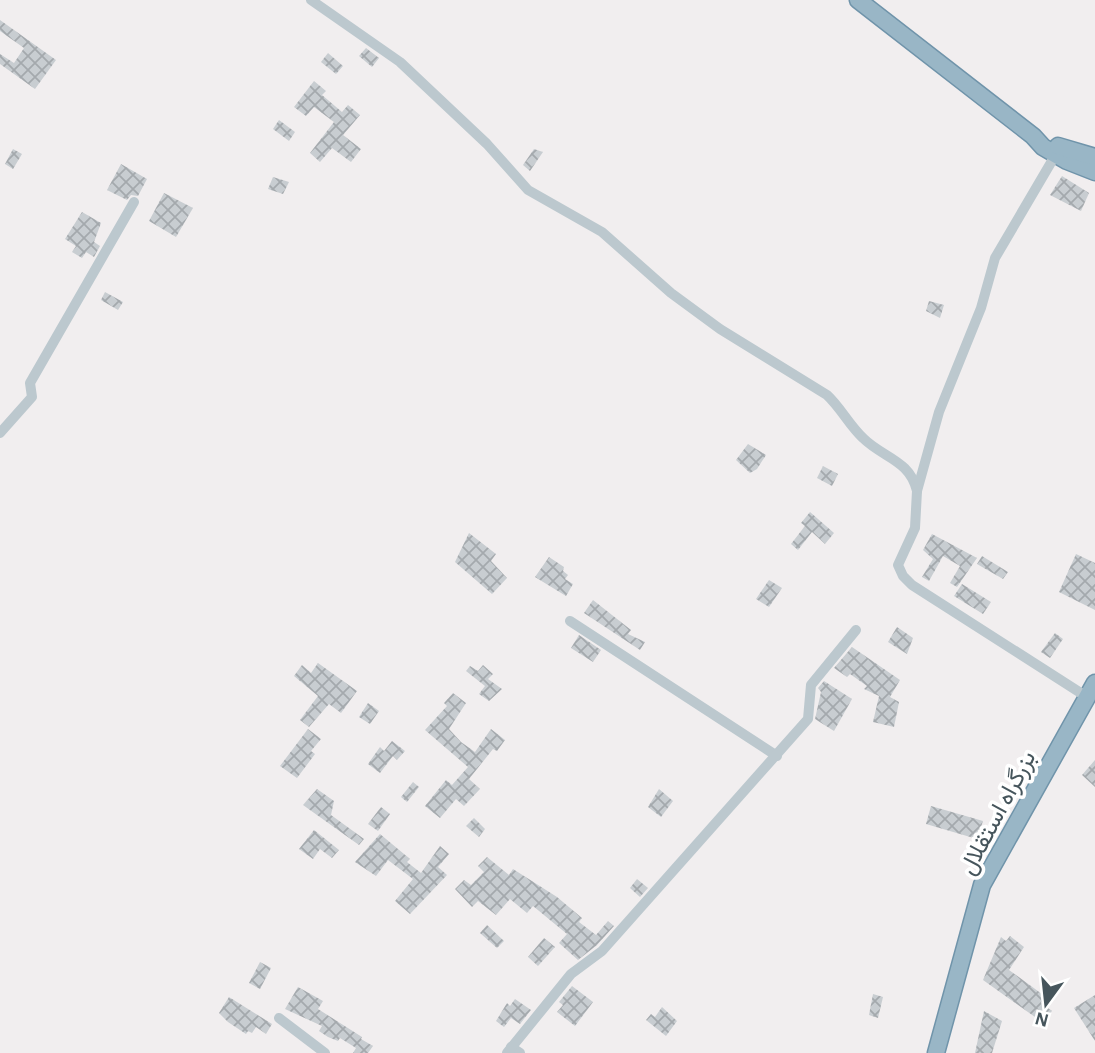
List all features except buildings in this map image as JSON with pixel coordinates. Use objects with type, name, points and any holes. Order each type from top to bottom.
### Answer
[{"type":"highway","points":[[858,0],[1056,154],[1095,171],[1095,157],[1073,152],[1033,136]]},
{"type":"highway","name":"بزرگراه استقلال","points":[[936,1053],[982,885],[1091,690]]},
{"type":"street","points":[[311,0],[400,62],[487,144],[528,190],[602,232],[671,293],[720,329],[827,395],[841,408],[863,438],[904,465],[914,476],[917,491]]},
{"type":"street","points":[[1056,154],[995,258],[981,309],[939,412],[917,491],[915,528],[898,565],[903,576],[1091,690]]},
{"type":"street","points":[[0,433],[33,397],[30,383],[134,202]]},
{"type":"street","points":[[570,621],[777,756]]},
{"type":"street","points":[[513,1051],[571,974],[602,951],[808,719],[811,685],[856,630]]},
{"type":"street","points":[[279,1018],[325,1053]]}]
